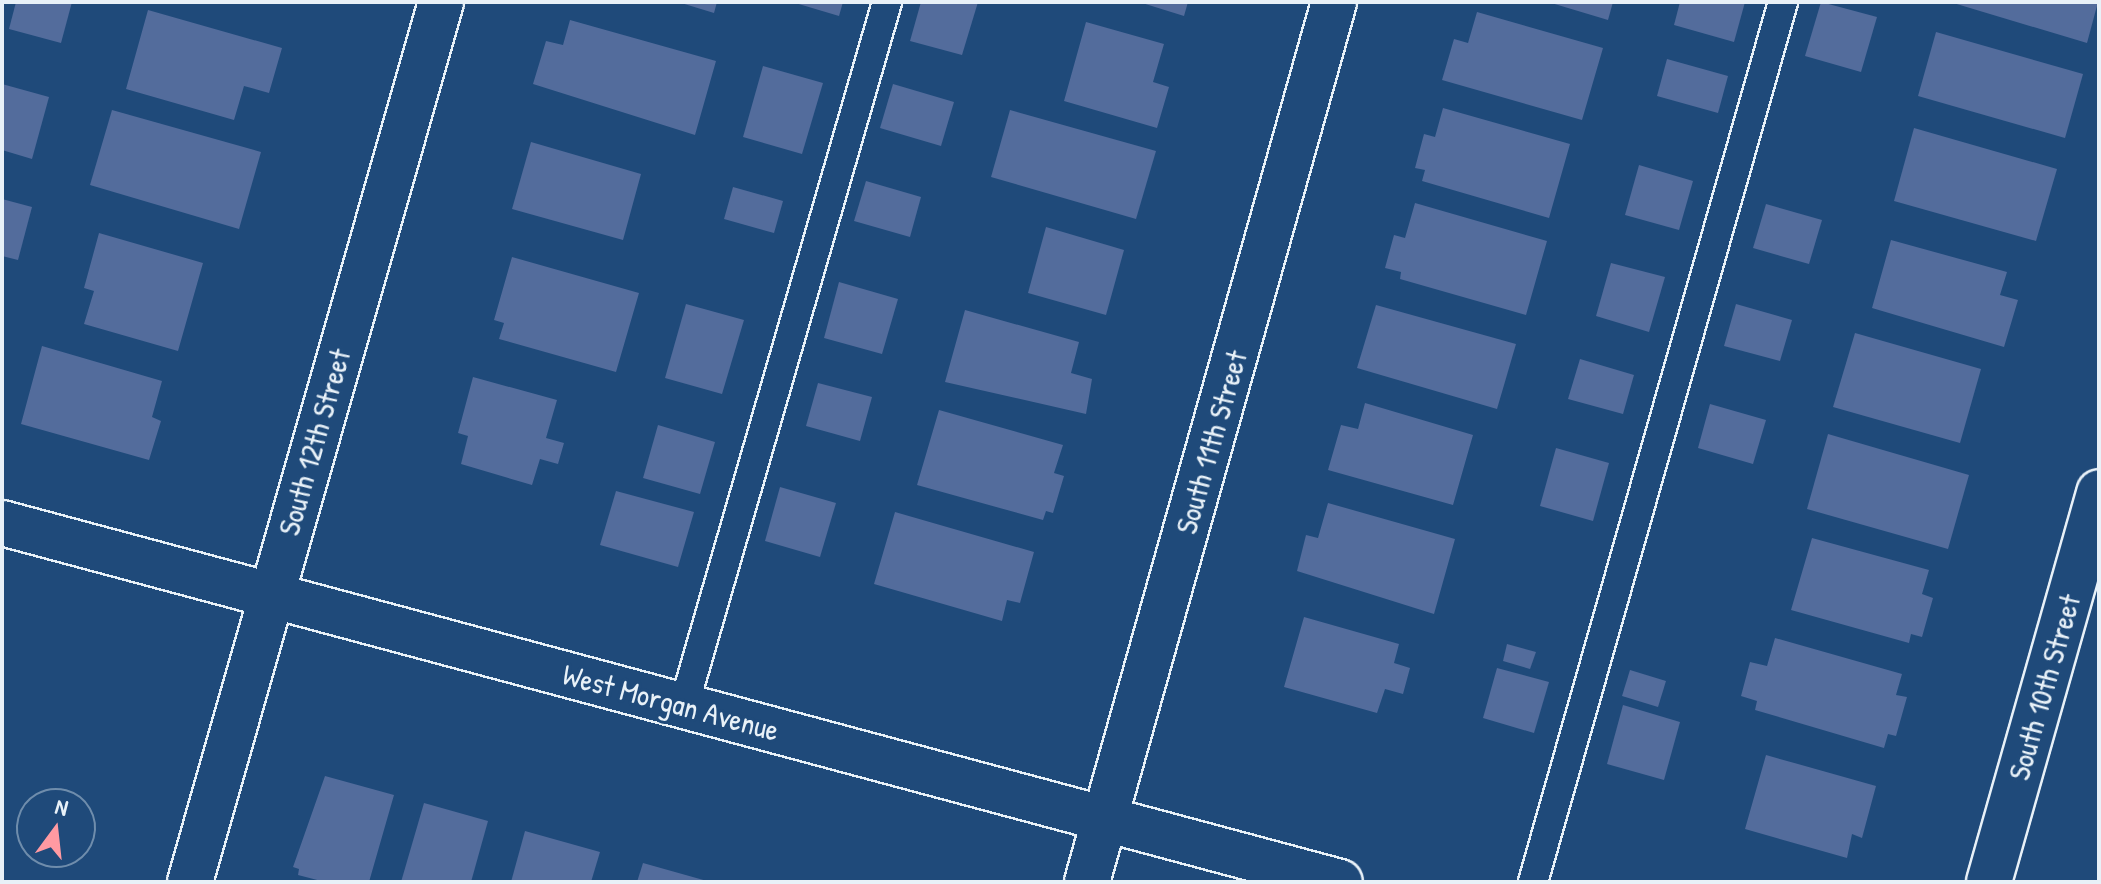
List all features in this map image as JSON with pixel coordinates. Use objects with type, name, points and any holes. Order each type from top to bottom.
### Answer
[{"type":"street","name":"South 12th Street","points":[[190,882],[441,2]]},
{"type":"street","name":"South 11th Street","points":[[1087,882],[1334,2]]},
{"type":"street","name":"South 10th Street","points":[[1989,882],[2099,492]]},
{"type":"street","name":"West Morgan Avenue","points":[[2,523],[1340,882]]},
{"type":"lane","points":[[684,705],[887,2]]},
{"type":"lane","points":[[1533,882],[1783,2]]},
{"type":"building","points":[[16,2],[72,2],[61,43],[9,29]]},
{"type":"building","points":[[678,2],[717,2],[714,13]]},
{"type":"building","points":[[792,2],[843,2],[839,16]]},
{"type":"building","points":[[921,2],[978,2],[962,55],[910,41]]},
{"type":"building","points":[[1139,2],[1188,2],[1184,16]]},
{"type":"building","points":[[1548,2],[1613,2],[1608,20]]},
{"type":"building","points":[[1680,2],[1745,2],[1734,42],[1674,25]]},
{"type":"building","points":[[1821,2],[1877,17],[1861,72],[1805,56]]},
{"type":"building","points":[[1950,2],[2098,2],[2087,43]]},
{"type":"building","points":[[148,10],[282,48],[269,93],[244,86],[234,120],[126,89]]},
{"type":"building","points":[[1477,12],[1603,48],[1582,120],[1442,80],[1454,39],[1468,43]]},
{"type":"building","points":[[570,20],[716,61],[695,135],[533,84],[546,41],[563,45]]},
{"type":"building","points":[[1086,22],[1164,44],[1153,82],[1169,87],[1157,128],[1064,101]]},
{"type":"building","points":[[1936,32],[2083,74],[2065,138],[1918,96]]},
{"type":"building","points":[[1667,59],[1728,76],[1718,113],[1657,96]]},
{"type":"building","points":[[763,66],[823,83],[802,154],[743,137]]},
{"type":"building","points":[[2,84],[49,97],[32,159],[2,150]]},
{"type":"building","points":[[893,84],[954,102],[941,146],[880,128]]},
{"type":"building","points":[[1443,108],[1570,144],[1549,218],[1422,181],[1425,170],[1415,168],[1424,134],[1435,137]]},
{"type":"building","points":[[112,110],[261,152],[239,229],[90,185]]},
{"type":"building","points":[[1010,110],[1156,151],[1136,219],[991,177]]},
{"type":"building","points":[[1914,128],[2057,169],[2036,241],[1894,201]]},
{"type":"building","points":[[531,142],[641,174],[623,240],[512,209]]},
{"type":"building","points":[[1639,165],[1693,181],[1679,230],[1625,215]]},
{"type":"building","points":[[866,181],[921,197],[910,237],[854,221]]},
{"type":"building","points":[[733,187],[783,201],[774,233],[724,219]]},
{"type":"building","points":[[2,199],[32,207],[18,260],[2,256]]},
{"type":"building","points":[[1415,203],[1547,241],[1526,315],[1400,279],[1401,272],[1385,268],[1394,235],[1405,238]]},
{"type":"building","points":[[1766,204],[1822,220],[1809,264],[1753,248]]},
{"type":"building","points":[[1046,227],[1124,250],[1106,315],[1028,293]]},
{"type":"building","points":[[99,233],[203,263],[178,351],[84,324],[94,291],[84,288]]},
{"type":"building","points":[[1891,240],[2007,272],[2000,295],[2018,300],[2004,347],[1872,308]]},
{"type":"building","points":[[512,257],[639,293],[616,372],[499,339],[504,323],[494,320]]},
{"type":"building","points":[[1611,263],[1665,277],[1649,332],[1596,316]]},
{"type":"building","points":[[839,282],[898,299],[882,354],[824,338]]},
{"type":"building","points":[[686,304],[744,320],[722,394],[665,378]]},
{"type":"building","points":[[1736,304],[1792,320],[1780,361],[1724,346]]},
{"type":"building","points":[[1376,305],[1516,344],[1497,409],[1357,368]]},
{"type":"building","points":[[965,310],[1079,342],[1071,373],[1092,379],[1086,414],[945,382]]},
{"type":"building","points":[[1855,333],[1981,369],[1960,443],[1833,407]]},
{"type":"building","points":[[42,346],[162,381],[152,417],[161,421],[149,460],[21,424]]},
{"type":"building","points":[[1580,359],[1634,375],[1623,414],[1568,399]]},
{"type":"building","points":[[473,377],[557,400],[546,438],[564,443],[558,464],[540,459],[532,485],[461,464],[468,436],[458,433]]},
{"type":"building","points":[[818,383],[872,397],[860,441],[806,426]]},
{"type":"building","points":[[1365,403],[1473,435],[1453,505],[1328,470],[1341,425],[1358,429]]},
{"type":"building","points":[[1710,404],[1766,420],[1753,464],[1698,448]]},
{"type":"building","points":[[939,410],[1063,445],[1054,473],[1064,476],[1053,513],[1046,511],[1043,520],[917,485]]},
{"type":"building","points":[[658,425],[715,442],[700,494],[643,478]]},
{"type":"building","points":[[1828,434],[1969,475],[1948,549],[1807,509]]},
{"type":"building","points":[[1556,448],[1609,463],[1593,521],[1540,506]]},
{"type":"building","points":[[780,487],[836,503],[820,557],[765,541]]},
{"type":"building","points":[[616,491],[694,512],[678,567],[600,545]]},
{"type":"building","points":[[1328,503],[1455,539],[1434,614],[1297,571],[1306,535],[1318,538]]},
{"type":"building","points":[[895,512],[1034,552],[1020,603],[1007,600],[1002,621],[874,584]]},
{"type":"building","points":[[1812,538],[1929,570],[1922,594],[1933,598],[1922,637],[1911,634],[1909,643],[1791,610]]},
{"type":"building","points":[[1304,617],[1399,644],[1394,663],[1410,668],[1403,694],[1385,689],[1377,713],[1284,687]]},
{"type":"building","points":[[1775,638],[1902,674],[1896,695],[1907,697],[1896,736],[1888,734],[1884,748],[1755,710],[1757,701],[1741,696],[1750,662],[1767,666]]},
{"type":"building","points":[[1507,644],[1536,652],[1530,669],[1503,661]]},
{"type":"building","points":[[1497,668],[1549,682],[1534,733],[1483,718]]},
{"type":"building","points":[[1630,670],[1666,681],[1658,707],[1622,696]]},
{"type":"building","points":[[1623,705],[1680,722],[1664,780],[1607,764]]},
{"type":"building","points":[[1766,755],[1876,786],[1862,838],[1852,834],[1847,858],[1745,829]]},
{"type":"building","points":[[325,776],[394,795],[369,882],[325,882],[298,875],[299,869],[293,867]]},
{"type":"building","points":[[424,803],[488,821],[471,882],[401,882]]},
{"type":"building","points":[[525,831],[600,852],[591,882],[511,882]]},
{"type":"building","points":[[643,863],[707,881],[707,882],[637,882]]}]
